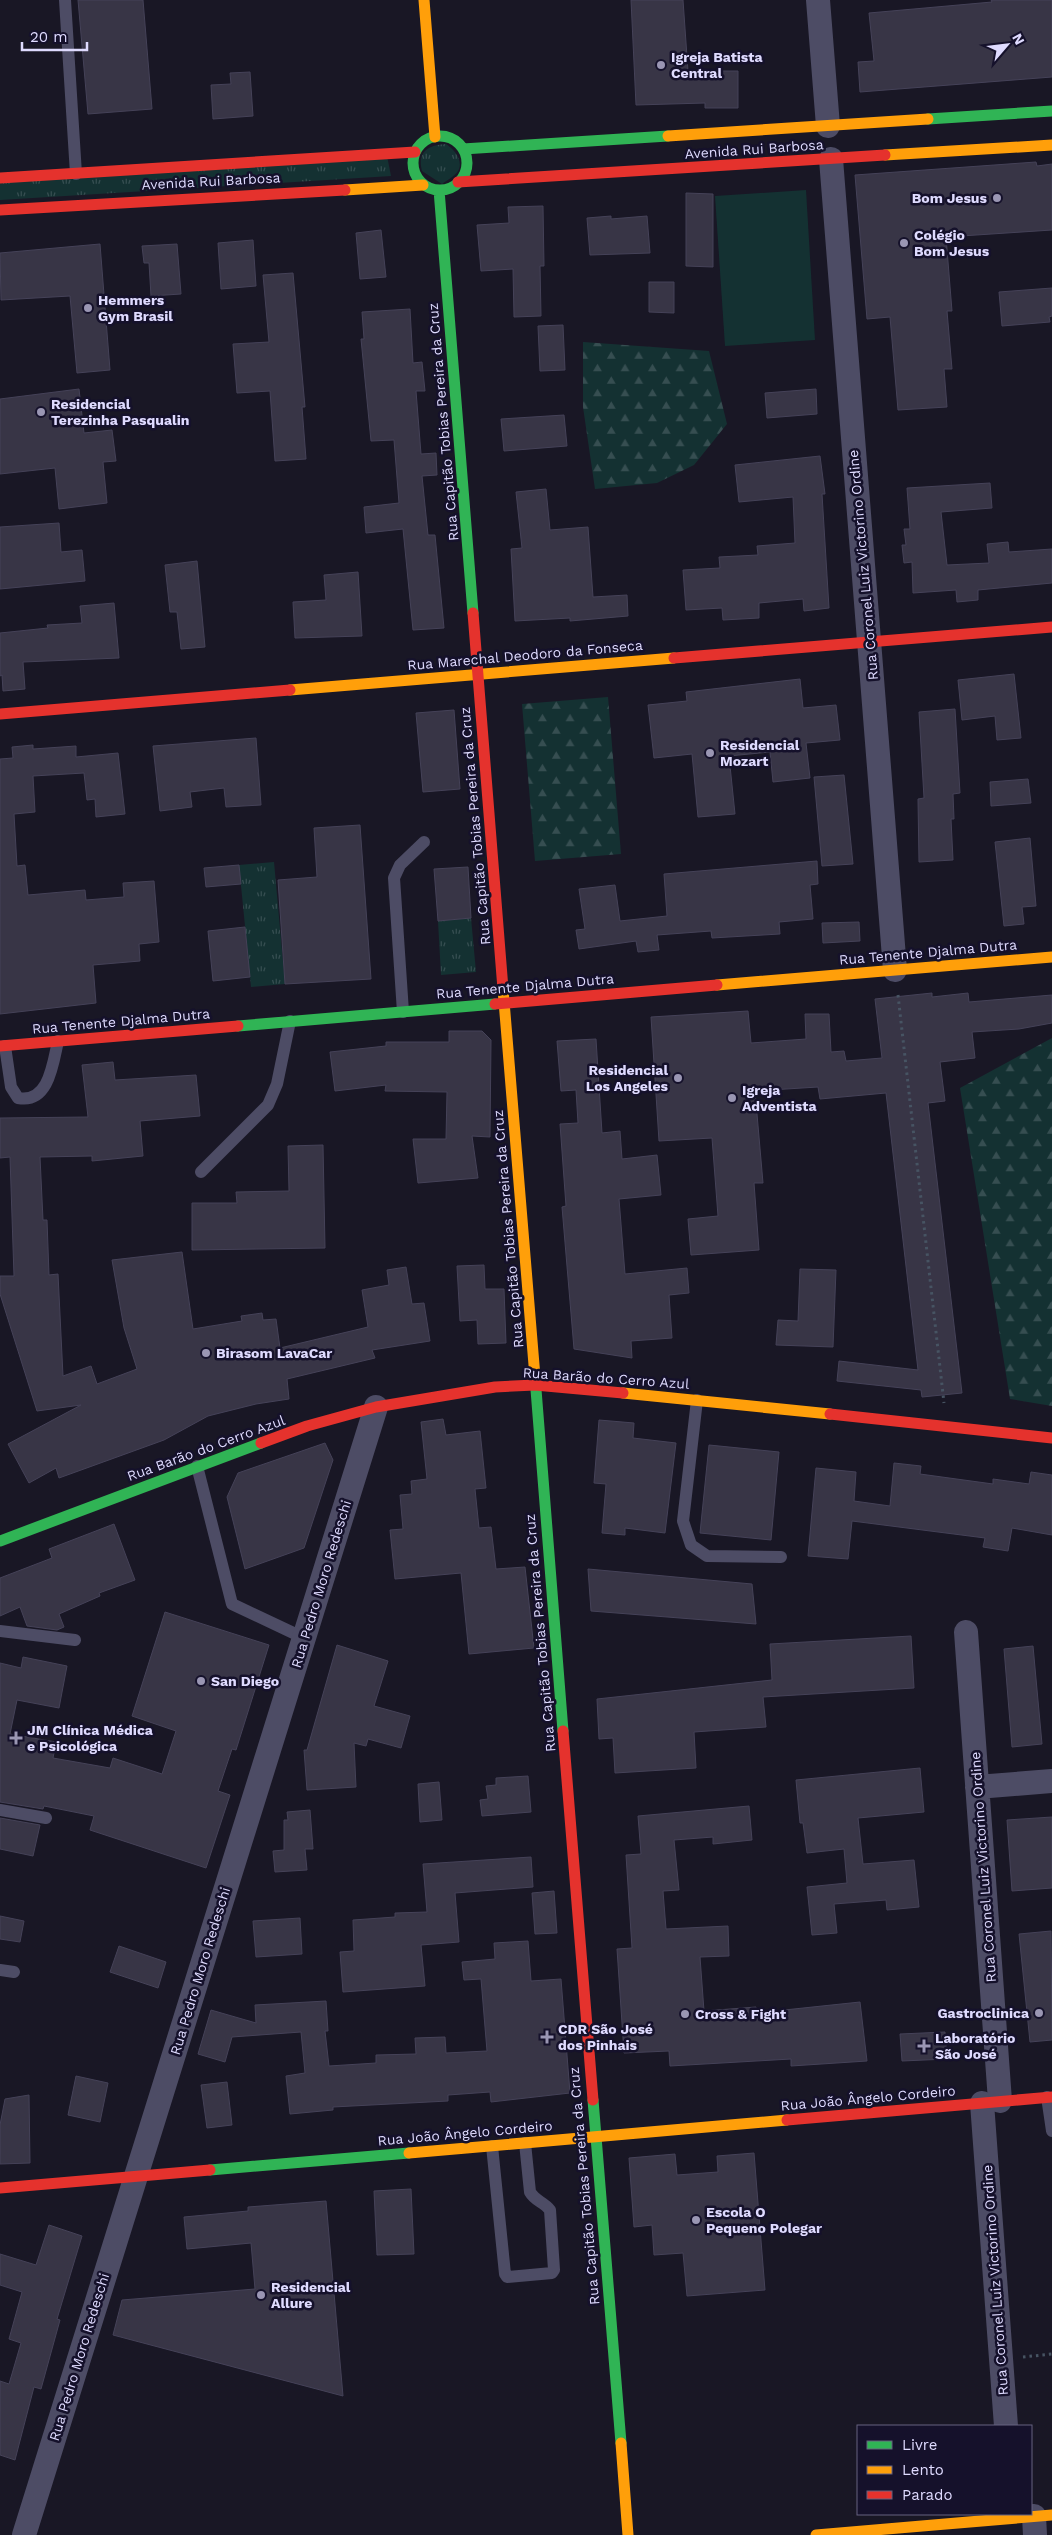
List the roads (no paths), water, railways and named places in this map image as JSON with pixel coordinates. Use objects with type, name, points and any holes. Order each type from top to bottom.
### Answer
[{"type":"street","points":[[424,0],[435,137]]},
{"type":"street","points":[[818,0],[828,126]]},
{"type":"street","name":"Avenida Rui Barbosa","points":[[463,149],[1052,111]]},
{"type":"street","points":[[435,137],[448,138],[463,149],[466,167],[453,187],[439,190],[423,185],[414,170],[415,152],[423,142],[435,137]]},
{"type":"street","name":"Avenida Rui Barbosa","points":[[458,182],[1052,146]]},
{"type":"street","name":"Avenida Rui Barbosa","points":[[0,178],[415,152]]},
{"type":"street","name":"Rua Coronel Luiz Victorino Ordine","points":[[831,159],[895,970]]},
{"type":"street","name":"Avenida Rui Barbosa","points":[[0,210],[423,185]]},
{"type":"street","name":"Rua Capitão Tobias Pereira da Cruz","points":[[439,190],[628,2535]]},
{"type":"street","name":"Rua Marechal Deodoro da Fonseca","points":[[0,714],[1052,626]]},
{"type":"street","name":"Rua Tenente Djalma Dutra","points":[[3,1046],[1052,957]]},
{"type":"street","name":"Rua Barão do Cerro Azul","points":[[0,1541],[307,1426],[376,1407],[495,1387],[535,1385],[697,1400],[1052,1438]]},
{"type":"street","name":"Rua Pedro Moro Redeschi","points":[[24,2535],[376,1407]]},
{"type":"street","name":"Rua Coronel Luiz Victorino Ordine","points":[[966,1632],[977,1786],[1001,2360],[1006,2425]]},
{"type":"street","points":[[977,1786],[1052,1781]]},
{"type":"street","name":"Rua João Ângelo Cordeiro","points":[[0,2188],[1049,2097]]},
{"type":"street","points":[[816,2535],[1029,2520]]},
{"type":"lane","points":[[65,0],[76,174]]},
{"type":"lane","points":[[403,1012],[394,878],[400,865],[424,842]]},
{"type":"lane","points":[[201,1172],[268,1105],[277,1084],[290,1021]]},
{"type":"lane","points":[[3,1046],[11,1087],[18,1098],[28,1100],[39,1094],[46,1085],[58,1041]]},
{"type":"lane","points":[[697,1400],[682,1521],[691,1545],[707,1556],[781,1557]]},
{"type":"lane","points":[[197,1466],[232,1604],[304,1638]]},
{"type":"lane","points":[[0,1631],[75,1640]]},
{"type":"lane","points":[[0,1810],[46,1818]]},
{"type":"lane","points":[[0,1970],[14,1972]]},
{"type":"lane","points":[[1049,2097],[1052,2131]]},
{"type":"lane","points":[[492,2146],[505,2274],[508,2277],[552,2273],[554,2270],[550,2210],[546,2205],[534,2198],[530,2192],[525,2143]]},
{"type":"place","name":"Igreja Batista Central","points":[[661,65]]},
{"type":"place","name":"Bom Jesus","points":[[997,198]]},
{"type":"place","name":"Colégio Bom Jesus","points":[[904,243]]},
{"type":"place","name":"Hemmers Gym Brasil","points":[[88,308]]},
{"type":"place","name":"Residencial Terezinha Pasqualin","points":[[41,412]]},
{"type":"place","name":"Residencial Mozart","points":[[710,753]]},
{"type":"place","name":"Residencial Los Angeles","points":[[678,1078]]},
{"type":"place","name":"Igreja Adventista","points":[[732,1098]]},
{"type":"place","name":"Birasom LavaCar","points":[[206,1353]]},
{"type":"place","name":"San Diego","points":[[201,1681]]},
{"type":"place","name":"JM Clínica Médica e Psicológica","points":[[16,1738]]},
{"type":"place","name":"Gastroclinica","points":[[1039,2013]]},
{"type":"place","name":"Cross & Fight","points":[[685,2014]]},
{"type":"place","name":"CDR São José dos Pinhais","points":[[547,2037]]},
{"type":"place","name":"Laboratório São José","points":[[924,2046]]},
{"type":"place","name":"Escola O Pequeno Polegar","points":[[696,2220]]},
{"type":"place","name":"Residencial Allure","points":[[261,2295]]}]
